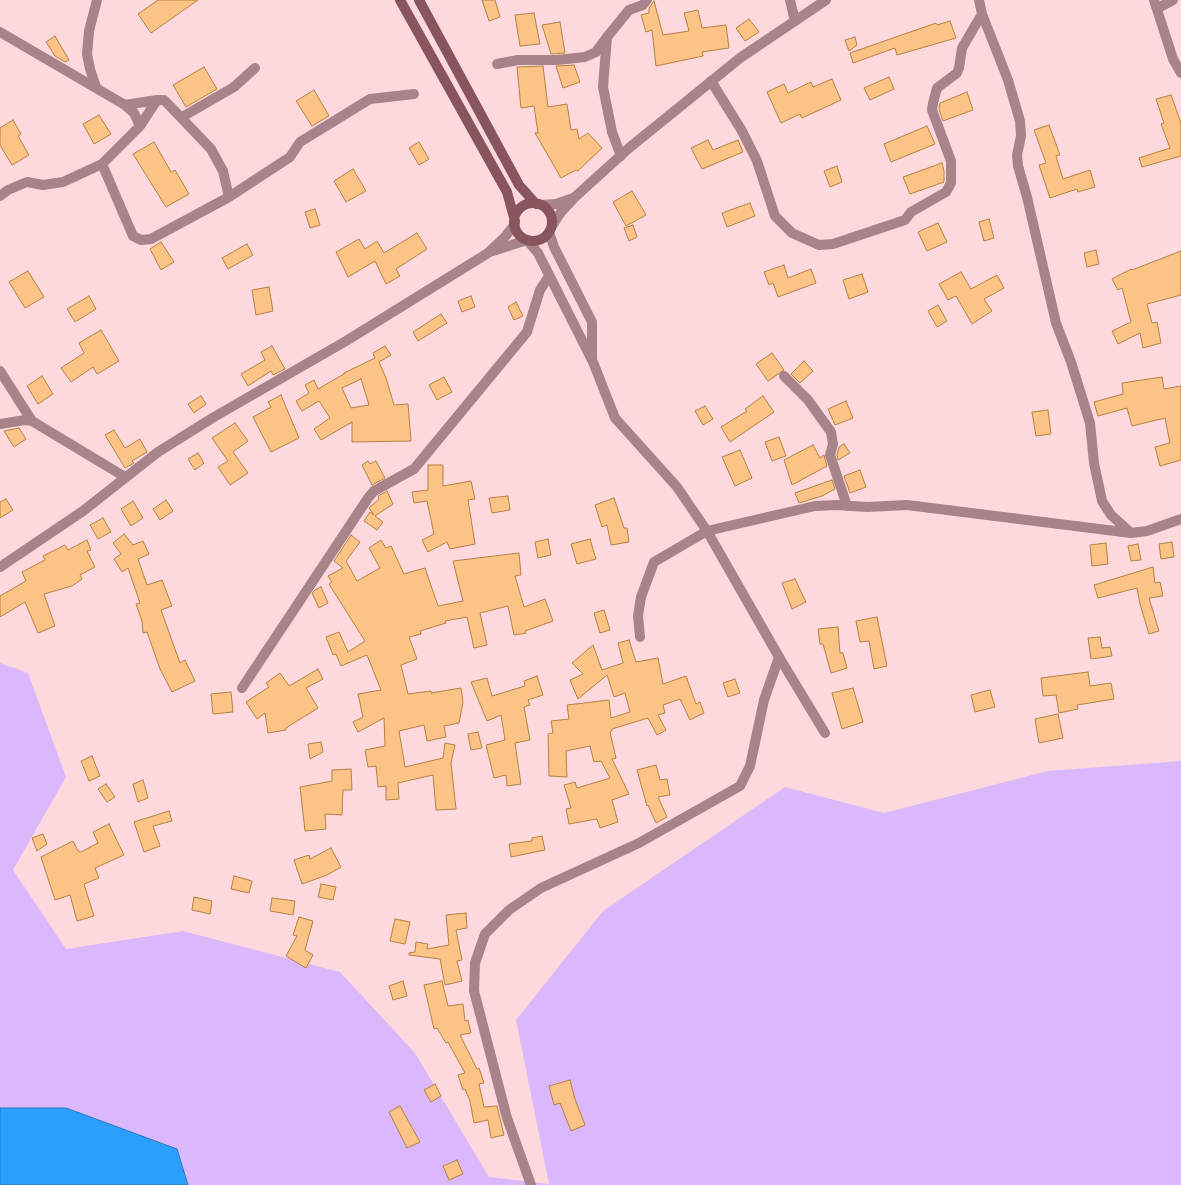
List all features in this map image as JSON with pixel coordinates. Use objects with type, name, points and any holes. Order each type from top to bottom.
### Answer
[{"type":"main road","points":[[400,0],[507,192],[518,232],[527,240],[540,240],[551,229],[550,214],[519,185],[419,0]]},
{"type":"main road","points":[[515,222],[519,210],[524,206],[539,204]]},
{"type":"street","points":[[96,87],[90,69],[88,54],[89,31],[97,0]]},
{"type":"street","points":[[497,64],[518,60],[557,60],[585,57],[596,52],[635,2],[644,5],[646,0]]},
{"type":"street","points":[[790,0],[795,21]]},
{"type":"street","points":[[593,362],[592,322],[554,247],[551,229],[561,212],[575,197],[621,156],[740,58],[826,0]]},
{"type":"street","points":[[979,0],[982,14],[1008,80],[1020,121],[1021,136],[1018,166],[1027,197],[1056,323],[1071,362],[1090,423],[1094,463],[1102,501],[1111,515],[1131,533]]},
{"type":"street","points":[[1173,0],[1156,4],[1173,59],[1181,73]]},
{"type":"street","points":[[711,82],[742,131],[757,161],[774,216],[792,233],[819,245],[833,244],[905,220],[911,212],[946,192],[952,183],[951,161],[932,110],[933,103],[937,88],[957,73],[960,68],[962,48],[982,14]]},
{"type":"street","points":[[0,32],[125,105],[134,113],[140,126]]},
{"type":"street","points":[[607,37],[603,87],[612,132],[621,156]]},
{"type":"street","points":[[182,117],[234,88],[255,68]]},
{"type":"street","points":[[102,164],[133,236],[141,240],[151,239],[229,197],[290,158],[300,142],[370,99],[414,94]]},
{"type":"street","points":[[0,196],[8,190],[27,182],[43,185],[63,182],[102,164],[140,126],[157,100]]},
{"type":"street","points":[[125,105],[164,100],[182,117],[211,149],[223,171],[229,197]]},
{"type":"street","points":[[539,204],[556,204],[575,197]]},
{"type":"street","points":[[0,567],[83,511],[158,452],[214,417],[346,341],[488,253],[504,238],[515,222]]},
{"type":"street","points":[[488,253],[527,240],[538,253],[593,362],[615,418],[677,487],[707,531],[779,658],[825,733]]},
{"type":"street","points":[[242,688],[368,498],[374,491],[414,469],[527,332],[540,290],[549,276]]},
{"type":"street","points":[[0,371],[32,421]]},
{"type":"street","points":[[784,376],[808,400],[831,432],[833,444],[830,455],[847,506]]},
{"type":"street","points":[[0,424],[25,420],[32,421],[125,477]]},
{"type":"street","points":[[640,637],[638,616],[641,596],[654,562],[707,531],[815,506],[836,504],[867,507],[907,505],[1131,533],[1147,531],[1181,519]]},
{"type":"street","points":[[531,1185],[507,1118],[474,991],[475,963],[485,934],[508,910],[541,888],[638,843],[740,786],[750,766],[764,700],[779,658]]},
{"type":"shaded area","points":[[0,663],[28,673],[66,777],[13,870],[66,949],[183,931],[340,972],[415,1053],[489,1177],[549,1184],[516,1020],[603,911],[785,787],[884,813],[1048,771],[1181,761],[1181,1185],[0,1185]]},
{"type":"water","points":[[0,1108],[66,1108],[177,1149],[188,1185],[0,1185]]},
{"type":"building","points":[[158,0],[198,0],[151,33],[138,14]]},
{"type":"building","points":[[482,0],[495,0],[500,17],[489,21]]},
{"type":"building","points":[[654,1],[663,35],[689,31],[684,13],[698,10],[702,28],[726,25],[729,48],[702,52],[703,56],[656,66],[652,30],[646,32],[641,15],[649,13],[649,8]]},
{"type":"building","points":[[534,13],[540,44],[520,46],[515,15]]},
{"type":"building","points":[[749,19],[759,32],[745,41],[736,28]]},
{"type":"building","points":[[950,21],[956,38],[897,55],[895,48],[853,63],[850,53],[936,23],[937,25]]},
{"type":"building","points":[[560,22],[565,53],[551,54],[542,25]]},
{"type":"building","points":[[55,36],[69,60],[65,62],[55,56],[46,42]]},
{"type":"building","points":[[855,37],[857,45],[849,51],[845,40]]},
{"type":"building","points":[[574,65],[580,82],[563,88],[556,66]]},
{"type":"building","points":[[543,66],[548,107],[567,104],[571,130],[577,129],[579,139],[588,133],[602,148],[578,171],[576,170],[561,178],[535,133],[538,133],[534,106],[521,108],[517,67]]},
{"type":"building","points":[[204,67],[217,89],[186,107],[173,85]]},
{"type":"building","points":[[889,77],[894,89],[870,100],[864,88]]},
{"type":"building","points":[[832,79],[841,100],[802,118],[800,114],[781,123],[767,92],[784,84],[788,93],[811,82],[813,87]]},
{"type":"building","points":[[314,90],[329,116],[312,126],[296,101]]},
{"type":"building","points":[[967,92],[973,110],[943,121],[939,109],[940,103]]},
{"type":"building","points":[[1171,95],[1181,123],[1181,156],[1142,167],[1139,158],[1170,148],[1161,124],[1164,123],[1156,99]]},
{"type":"building","points":[[99,115],[111,134],[94,144],[83,124]]},
{"type":"building","points":[[13,120],[21,134],[18,136],[29,155],[12,165],[0,145],[0,128]]},
{"type":"building","points":[[1049,125],[1060,155],[1056,156],[1063,179],[1090,170],[1095,187],[1078,192],[1077,189],[1050,198],[1039,165],[1046,163],[1034,130]]},
{"type":"building","points":[[927,126],[935,144],[891,162],[884,144]]},
{"type":"building","points":[[708,140],[713,150],[738,140],[743,152],[702,169],[691,148]]},
{"type":"building","points":[[154,142],[171,172],[175,170],[189,194],[166,207],[133,154]]},
{"type":"building","points":[[419,142],[429,159],[419,165],[409,148]]},
{"type":"building","points":[[942,163],[944,182],[910,194],[903,177]]},
{"type":"building","points":[[837,166],[842,182],[830,187],[824,171]]},
{"type":"building","points":[[353,169],[366,191],[346,202],[334,181]]},
{"type":"building","points":[[632,191],[646,215],[626,226],[613,202]]},
{"type":"building","points":[[750,203],[755,216],[727,227],[722,213]]},
{"type":"building","points":[[315,209],[320,225],[310,228],[305,212]]},
{"type":"building","points":[[989,219],[994,238],[984,241],[979,222]]},
{"type":"building","points":[[938,223],[947,242],[927,251],[918,232]]},
{"type":"building","points":[[633,225],[637,237],[629,241],[624,228]]},
{"type":"building","points":[[417,233],[427,249],[396,269],[400,276],[386,284],[375,261],[348,277],[336,252],[359,239],[365,249],[377,241],[384,253]]},
{"type":"building","points":[[161,242],[174,262],[161,270],[150,249]]},
{"type":"building","points":[[247,244],[253,255],[228,269],[222,258]]},
{"type":"building","points":[[1096,250],[1099,264],[1087,267],[1084,253]]},
{"type":"building","points":[[1181,251],[1181,295],[1147,304],[1152,323],[1157,322],[1161,343],[1143,348],[1140,333],[1118,344],[1112,331],[1131,322],[1122,288],[1118,290],[1112,279],[1131,269],[1132,270]]},
{"type":"building","points":[[784,265],[788,278],[811,269],[816,283],[778,297],[773,283],[769,285],[764,272]]},
{"type":"building","points":[[28,271],[44,297],[25,308],[9,282]]},
{"type":"building","points":[[961,272],[971,289],[997,275],[1004,288],[984,299],[992,311],[972,324],[956,296],[948,300],[939,284]]},
{"type":"building","points":[[862,274],[868,292],[849,299],[843,280]]},
{"type":"building","points":[[269,287],[273,311],[256,315],[252,290]]},
{"type":"building","points":[[89,296],[96,309],[75,322],[67,309]]},
{"type":"building","points":[[471,296],[475,307],[462,312],[458,301]]},
{"type":"building","points":[[516,302],[523,316],[514,320],[508,307]]},
{"type":"building","points":[[938,305],[947,321],[937,327],[928,311]]},
{"type":"building","points":[[441,314],[447,323],[418,341],[413,332]]},
{"type":"building","points":[[101,330],[119,361],[97,374],[93,367],[71,382],[61,368],[84,353],[79,343]]},
{"type":"building","points":[[272,346],[285,369],[273,375],[271,371],[248,386],[241,374],[265,360],[261,352]]},
{"type":"building","points":[[385,346],[391,355],[379,362],[386,378],[394,405],[408,404],[411,441],[352,442],[352,422],[321,440],[314,429],[330,418],[319,401],[302,411],[296,401],[309,393],[305,385],[314,380],[318,389],[344,373],[375,358],[373,353]],"holes":[[[361,379],[369,405],[351,408],[342,388]]]},
{"type":"building","points":[[772,353],[784,370],[768,381],[756,364]]},
{"type":"building","points":[[804,361],[813,371],[800,383],[791,374]]},
{"type":"building","points":[[42,376],[53,394],[38,404],[27,386]]},
{"type":"building","points":[[444,377],[452,392],[437,400],[429,385]]},
{"type":"building","points":[[1162,377],[1164,389],[1181,386],[1181,460],[1160,466],[1155,447],[1170,443],[1165,418],[1132,426],[1127,408],[1098,416],[1094,402],[1123,394],[1122,383]]},
{"type":"building","points":[[281,395],[299,438],[271,452],[253,417],[271,407],[268,402]]},
{"type":"building","points":[[201,396],[206,404],[194,413],[188,404]]},
{"type":"building","points":[[763,396],[774,412],[730,442],[721,427],[747,411],[745,409]]},
{"type":"building","points":[[846,401],[853,418],[835,425],[828,409]]},
{"type":"building","points":[[705,406],[713,419],[703,425],[695,411]]},
{"type":"building","points":[[1048,410],[1051,434],[1036,436],[1032,412]]},
{"type":"building","points":[[235,423],[248,441],[233,452],[248,473],[230,485],[218,467],[228,461],[212,438]]},
{"type":"building","points":[[19,428],[26,439],[14,447],[4,431]]},
{"type":"building","points":[[114,430],[125,448],[140,439],[147,452],[132,461],[134,463],[125,468],[105,435]]},
{"type":"building","points":[[779,437],[786,456],[772,461],[765,442]]},
{"type":"building","points":[[844,444],[850,453],[838,460],[837,455],[839,447]]},
{"type":"building","points":[[813,445],[820,458],[824,455],[827,466],[792,485],[784,460]]},
{"type":"building","points":[[740,450],[752,478],[735,486],[722,457]]},
{"type":"building","points":[[198,453],[204,463],[195,470],[188,459]]},
{"type":"building","points":[[368,461],[370,464],[376,461],[385,478],[372,485],[362,465]]},
{"type":"building","points":[[428,465],[443,465],[443,486],[471,481],[475,499],[468,500],[475,544],[450,549],[447,542],[428,552],[422,540],[434,534],[427,501],[414,503],[412,492],[428,490]]},
{"type":"building","points":[[860,470],[866,487],[850,493],[844,476]]},
{"type":"building","points":[[832,480],[835,489],[822,496],[799,503],[795,493]]},
{"type":"building","points":[[387,491],[393,504],[375,516],[383,522],[377,530],[364,521],[370,512],[374,515],[369,508],[379,499],[378,496]]},
{"type":"building","points":[[508,496],[510,510],[492,513],[489,498]]},
{"type":"building","points":[[614,498],[624,528],[627,528],[629,542],[611,545],[607,525],[602,527],[595,505]]},
{"type":"building","points":[[6,499],[13,510],[0,518],[0,502]]},
{"type":"building","points":[[166,500],[173,511],[160,520],[153,509]]},
{"type":"building","points":[[133,501],[143,518],[131,526],[121,509]]},
{"type":"building","points":[[103,518],[111,532],[98,539],[90,525]]},
{"type":"building","points":[[124,534],[133,545],[143,541],[149,554],[138,559],[147,585],[162,580],[172,606],[161,610],[180,663],[185,660],[195,681],[172,692],[160,669],[147,632],[143,633],[142,621],[136,604],[140,603],[128,568],[122,572],[114,559],[121,554],[113,543]]},
{"type":"building","points":[[351,535],[360,542],[346,561],[357,581],[380,568],[369,548],[381,540],[386,548],[391,546],[404,574],[425,568],[438,606],[463,601],[453,561],[519,553],[521,575],[515,576],[524,607],[545,599],[553,621],[525,631],[526,633],[514,635],[508,606],[480,613],[487,645],[474,648],[467,617],[445,621],[446,623],[420,631],[421,634],[409,637],[417,659],[401,665],[408,694],[431,691],[431,693],[461,688],[463,702],[459,723],[444,726],[446,737],[427,741],[424,725],[399,731],[405,767],[443,758],[445,743],[455,745],[451,763],[456,809],[436,810],[433,775],[398,783],[399,799],[386,800],[386,786],[378,787],[376,766],[368,767],[365,750],[385,746],[384,718],[358,732],[353,722],[363,717],[358,694],[381,690],[367,655],[341,666],[336,654],[333,655],[326,637],[339,632],[348,652],[365,641],[329,584],[332,582],[328,576],[343,568],[334,561]]},
{"type":"building","points":[[548,539],[551,555],[538,558],[535,542]]},
{"type":"building","points":[[590,539],[596,559],[577,564],[571,544]]},
{"type":"building","points":[[87,540],[91,550],[87,551],[95,567],[80,575],[82,579],[72,586],[44,594],[55,626],[38,633],[25,602],[0,617],[0,596],[26,581],[22,572],[45,560],[43,556],[65,545],[68,550]]},
{"type":"building","points":[[1172,542],[1174,557],[1161,559],[1159,544]]},
{"type":"building","points":[[1106,543],[1108,564],[1092,566],[1090,545]]},
{"type":"building","points":[[1138,544],[1141,560],[1131,561],[1128,546]]},
{"type":"building","points":[[1153,567],[1155,583],[1160,582],[1163,596],[1149,598],[1159,631],[1149,634],[1137,588],[1098,598],[1094,585]]},
{"type":"building","points":[[795,579],[806,602],[792,609],[782,583]]},
{"type":"building","points":[[321,587],[328,603],[319,608],[312,593]]},
{"type":"building","points":[[604,610],[610,630],[600,633],[594,613]]},
{"type":"building","points":[[877,617],[887,666],[874,669],[869,641],[860,642],[856,621]]},
{"type":"building","points":[[838,627],[840,653],[843,653],[847,668],[831,673],[823,644],[820,644],[818,629]]},
{"type":"building","points":[[1100,637],[1102,648],[1110,647],[1112,656],[1091,659],[1088,638]]},
{"type":"building","points":[[629,640],[636,662],[658,658],[663,684],[686,676],[696,704],[700,702],[704,713],[690,720],[680,699],[663,705],[665,713],[658,715],[666,730],[657,735],[648,718],[612,729],[610,732],[616,758],[612,759],[629,794],[612,800],[618,822],[600,828],[597,819],[569,824],[566,809],[571,808],[564,785],[575,782],[577,788],[610,778],[601,761],[594,762],[590,746],[566,751],[567,777],[549,776],[548,734],[553,733],[551,721],[569,719],[567,705],[609,700],[611,718],[630,712],[625,693],[614,697],[607,675],[578,699],[570,680],[583,674],[572,663],[593,645],[602,670],[623,663],[618,643]]},
{"type":"building","points":[[318,669],[323,679],[306,688],[318,708],[286,728],[286,730],[268,733],[265,713],[257,719],[246,702],[269,687],[266,683],[280,673],[289,686]]},
{"type":"building","points":[[1088,672],[1090,686],[1111,683],[1114,699],[1077,705],[1078,709],[1059,713],[1056,695],[1043,696],[1041,678]]},
{"type":"building","points":[[537,676],[543,695],[528,700],[530,705],[524,707],[530,740],[515,743],[521,784],[507,786],[506,775],[494,778],[486,745],[505,740],[501,715],[487,721],[471,682],[487,678],[492,696],[525,686],[524,681]]},
{"type":"building","points":[[735,679],[740,693],[728,697],[723,683]]},
{"type":"building","points":[[853,688],[863,722],[842,729],[832,693]]},
{"type":"building","points":[[990,690],[995,707],[975,712],[971,695]]},
{"type":"building","points":[[231,692],[233,712],[213,714],[211,694]]},
{"type":"building","points":[[1058,714],[1063,738],[1039,743],[1035,719]]},
{"type":"building","points":[[478,732],[482,748],[471,750],[468,734]]},
{"type":"building","points":[[321,742],[323,752],[310,759],[308,744]]},
{"type":"building","points":[[92,756],[100,776],[89,781],[81,761]]},
{"type":"building","points":[[656,765],[660,780],[667,779],[670,795],[658,797],[667,817],[656,823],[648,805],[647,806],[637,770]]},
{"type":"building","points":[[351,769],[352,790],[343,790],[342,815],[325,814],[326,829],[305,831],[300,787],[332,781],[332,770]]},
{"type":"building","points":[[143,780],[148,798],[138,802],[133,784]]},
{"type":"building","points":[[106,784],[115,797],[107,802],[98,789]]},
{"type":"building","points":[[169,811],[172,821],[153,826],[160,846],[144,852],[134,822]]},
{"type":"building","points":[[109,824],[124,855],[95,868],[99,878],[84,884],[94,916],[77,921],[70,895],[55,900],[41,857],[73,841],[78,851],[81,852],[98,843],[93,832]]},
{"type":"building","points":[[43,834],[47,844],[37,851],[32,838]]},
{"type":"building","points":[[542,836],[545,850],[511,857],[509,844],[532,841],[532,838]]},
{"type":"building","points":[[331,848],[341,867],[327,875],[302,884],[294,860],[309,855],[310,859]]},
{"type":"building","points":[[234,876],[252,881],[249,893],[231,889]]},
{"type":"building","points":[[321,884],[336,887],[333,900],[318,897]]},
{"type":"building","points":[[194,897],[212,901],[210,914],[192,910]]},
{"type":"building","points":[[272,898],[295,901],[293,915],[270,911]]},
{"type":"building","points":[[466,913],[467,928],[456,930],[462,960],[457,961],[462,981],[445,985],[440,959],[409,955],[409,953],[415,952],[416,942],[428,944],[427,949],[449,945],[446,915]]},
{"type":"building","points":[[299,917],[313,921],[305,950],[313,955],[306,968],[286,956],[297,936],[293,935]]},
{"type":"building","points":[[395,919],[410,922],[405,944],[390,941]]},
{"type":"building","points":[[403,981],[407,996],[393,1000],[389,986]]},
{"type":"building","points":[[442,981],[448,1006],[463,1004],[465,1021],[468,1020],[471,1033],[460,1035],[477,1069],[479,1068],[484,1083],[479,1084],[484,1107],[497,1106],[504,1135],[491,1138],[488,1120],[474,1123],[470,1101],[465,1089],[463,1090],[458,1075],[465,1073],[448,1042],[446,1043],[437,1028],[434,1029],[424,985]]},
{"type":"building","points":[[570,1080],[575,1099],[585,1125],[571,1131],[560,1103],[554,1105],[549,1086]]},
{"type":"building","points":[[435,1084],[441,1096],[431,1102],[424,1090]]},
{"type":"building","points":[[400,1106],[420,1142],[407,1148],[389,1112]]},
{"type":"building","points":[[457,1160],[463,1174],[449,1180],[443,1166]]}]
